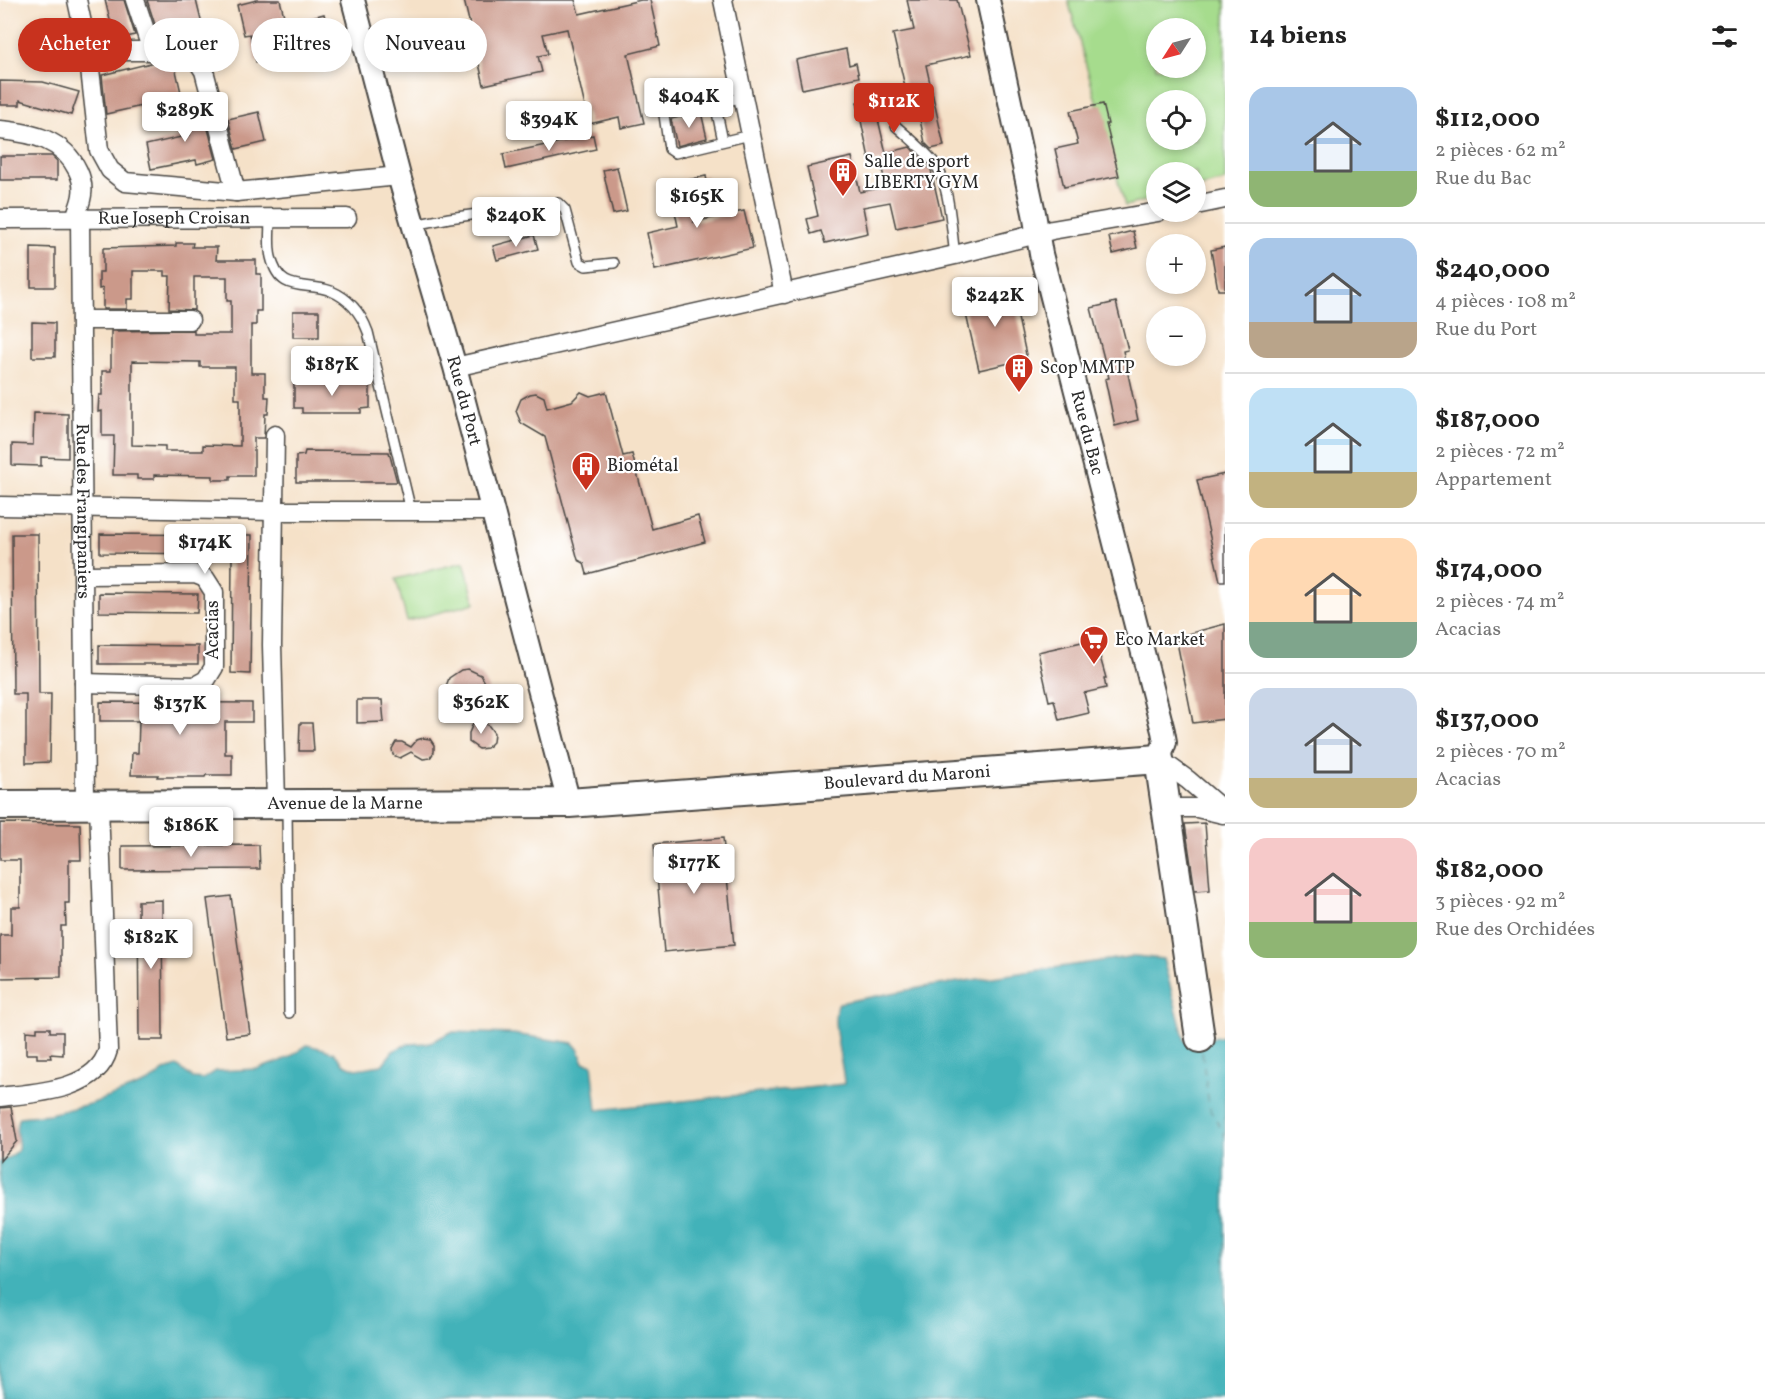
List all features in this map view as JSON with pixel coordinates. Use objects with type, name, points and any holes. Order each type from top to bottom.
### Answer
[{"type":"main road","name":"Boulevard du Maroni","points":[[569,803],[1159,759]]},
{"type":"main road","points":[[1159,759],[1200,1038]]},
{"type":"main road","name":"Avenue de la Marne","points":[[0,805],[569,803]]},
{"type":"street","points":[[77,0],[81,18]]},
{"type":"street","points":[[135,0],[144,27]]},
{"type":"street","name":"Rue du Port","points":[[353,0],[399,176],[455,367],[569,803]]},
{"type":"street","points":[[723,0],[784,294]]},
{"type":"street","name":"Rue du Bac","points":[[988,0],[1037,235],[1165,742],[1159,759]]},
{"type":"street","points":[[90,72],[99,150],[105,163],[115,175],[125,182],[236,192],[399,176]]},
{"type":"street","points":[[204,72],[236,192]]},
{"type":"street","name":"Rue des Frangipaniers","points":[[0,130],[40,136],[59,146],[68,153],[83,184],[82,198],[77,212],[80,219],[84,683],[108,1050],[99,1067],[81,1081],[51,1089],[0,1097]]},
{"type":"street","points":[[1206,203],[1225,200]]},
{"type":"street","points":[[455,367],[955,255],[1052,230],[1146,214]]},
{"type":"street","name":"Rue Joseph Croisan","points":[[0,219],[346,218]]},
{"type":"street","points":[[81,320],[190,320]]},
{"type":"street","points":[[276,435],[272,645],[282,803]]},
{"type":"street","points":[[0,506],[273,511],[492,511]]},
{"type":"street","name":"Acacias","points":[[84,574],[195,574],[202,576],[214,592],[214,656],[213,671],[202,683],[195,686],[84,683]]},
{"type":"street","points":[[1159,759],[1188,780],[1225,813]]},
{"type":"street","points":[[1167,808],[1197,808],[1225,813]]},
{"type":"lane","points":[[743,98],[666,112],[664,114],[669,149],[675,153],[750,135]]},
{"type":"lane","points":[[715,103],[723,141]]},
{"type":"lane","points":[[896,126],[934,162],[940,174],[946,193],[955,255]]},
{"type":"lane","points":[[414,225],[558,203],[566,210],[579,262],[586,266],[614,263]]},
{"type":"lane","points":[[270,219],[270,254],[282,278],[294,286],[329,291],[339,296],[350,303],[363,320],[368,332],[411,511]]},
{"type":"lane","points":[[282,803],[289,1013]]},
{"type":"green space","points":[[1068,0],[1225,0],[1225,181],[1206,186],[1206,162],[1146,162],[1146,201],[1125,206]]},
{"type":"green space","points":[[464,562],[475,603],[407,621],[396,579]]},
{"type":"water","points":[[1135,956],[1163,959],[1185,1041],[1225,1036],[1225,1399],[0,1399],[0,1162],[10,1157],[18,1148],[19,1117],[50,1114],[93,1103],[149,1082],[164,1071],[177,1066],[193,1078],[203,1079],[216,1071],[257,1069],[273,1064],[290,1057],[307,1045],[334,1053],[344,1064],[356,1069],[382,1065],[393,1051],[407,1044],[429,1043],[451,1032],[513,1034],[573,1043],[579,1050],[583,1062],[592,1064],[597,1110],[844,1084],[835,1019],[839,1003],[924,987]]},
{"type":"building","points":[[105,0],[124,0],[130,18],[110,18]]},
{"type":"building","points":[[147,0],[196,0],[200,18],[153,18]]},
{"type":"building","points":[[257,0],[280,0],[284,18],[251,18],[251,39],[250,34],[244,35],[237,5]]},
{"type":"building","points":[[464,0],[575,0],[579,14],[650,0],[660,46],[628,54],[644,123],[621,128],[619,117],[589,124],[567,29],[543,34],[548,54],[538,56],[542,72],[484,85],[481,72],[487,72],[487,18],[468,18]]},
{"type":"building","points":[[907,0],[957,0],[971,55],[926,65],[944,146],[931,149],[925,143],[917,106],[877,115],[886,153],[910,147],[931,170],[942,218],[896,228],[890,202],[863,207],[868,233],[825,243],[821,231],[811,234],[807,219],[818,216],[807,167],[852,157],[860,192],[886,187],[880,160],[870,163],[857,102],[906,91],[893,34],[914,30]]},
{"type":"building","points":[[324,14],[325,18],[309,18]]},
{"type":"building","points":[[846,49],[849,65],[856,63],[859,77],[802,89],[796,60]]},
{"type":"building","points":[[144,65],[144,72],[176,72],[182,97],[106,114],[102,75],[132,72],[132,68]]},
{"type":"building","points":[[0,81],[43,82],[79,92],[71,115],[20,100],[20,105],[0,105]]},
{"type":"building","points":[[201,103],[216,159],[197,164],[196,160],[151,169],[146,145],[190,135],[183,107]]},
{"type":"building","points":[[1103,104],[1119,176],[1064,187],[1055,149],[1078,144],[1070,111]]},
{"type":"building","points":[[259,112],[266,142],[236,149],[228,119]]},
{"type":"building","points":[[701,112],[707,138],[677,146],[671,119]]},
{"type":"building","points":[[593,135],[596,149],[506,169],[503,154]]},
{"type":"building","points":[[0,156],[52,156],[57,161],[57,180],[0,180]]},
{"type":"building","points":[[617,167],[627,211],[613,214],[603,170]]},
{"type":"building","points":[[706,176],[710,196],[694,222],[744,211],[753,248],[655,270],[647,233],[678,226],[669,184]]},
{"type":"building","points":[[1133,231],[1137,248],[1113,254],[1109,237]]},
{"type":"building","points":[[534,235],[538,249],[497,260],[493,246]]},
{"type":"building","points":[[176,243],[193,243],[192,247],[217,247],[216,260],[256,260],[256,274],[261,274],[261,311],[256,311],[256,325],[251,325],[251,373],[265,373],[265,397],[269,397],[268,414],[265,414],[264,438],[254,438],[254,476],[230,476],[230,480],[213,480],[213,476],[154,475],[154,479],[137,479],[137,475],[113,475],[114,436],[102,436],[102,411],[98,412],[99,395],[102,395],[102,371],[111,371],[111,331],[194,330],[194,334],[231,334],[231,301],[227,301],[227,277],[194,277],[194,310],[169,309],[170,276],[165,276],[165,271],[133,271],[133,299],[127,299],[127,309],[103,309],[103,288],[99,289],[99,272],[103,272],[103,248],[176,246]],"holes":[[[132,361],[200,362],[200,367],[235,367],[235,399],[240,399],[240,446],[203,445],[203,451],[165,451],[165,446],[132,445]]]},
{"type":"building","points":[[31,247],[55,248],[55,287],[31,287]]},
{"type":"building","points":[[1225,247],[1225,290],[1218,290],[1211,250]]},
{"type":"building","points":[[1011,286],[1027,359],[979,370],[962,297]]},
{"type":"building","points":[[1116,302],[1128,350],[1123,351],[1138,420],[1115,426],[1105,379],[1109,378],[1091,308]]},
{"type":"building","points":[[293,311],[319,311],[319,337],[293,337]]},
{"type":"building","points":[[32,322],[55,323],[55,357],[32,357]]},
{"type":"building","points":[[294,382],[370,382],[370,408],[361,409],[361,413],[302,413],[302,408],[294,408]]},
{"type":"building","points":[[581,392],[590,396],[606,392],[623,456],[632,454],[652,529],[698,516],[705,542],[587,574],[584,563],[578,560],[545,437],[521,423],[516,411],[521,399],[530,394],[536,393],[544,397],[547,408],[572,401]]},
{"type":"building","points":[[34,413],[68,414],[68,458],[41,457],[41,466],[12,465],[12,444],[33,445]]},
{"type":"building","points":[[305,451],[389,452],[397,482],[296,482],[296,456],[304,455]]},
{"type":"building","points":[[1225,474],[1225,581],[1220,581],[1197,480]]},
{"type":"building","points":[[12,534],[38,534],[39,694],[51,694],[50,762],[26,763],[26,694],[13,694]]},
{"type":"building","points":[[100,534],[252,535],[250,674],[231,673],[232,554],[100,553]]},
{"type":"building","points":[[99,593],[198,594],[197,613],[99,612]]},
{"type":"building","points":[[1225,624],[1225,719],[1193,723],[1176,637]]},
{"type":"building","points":[[1095,639],[1106,678],[1104,678],[1106,688],[1084,693],[1089,713],[1059,720],[1054,700],[1049,701],[1038,652]]},
{"type":"building","points":[[99,645],[198,646],[198,664],[99,664]]},
{"type":"building","points":[[468,669],[481,675],[488,688],[485,701],[477,713],[461,713],[455,710],[449,705],[444,692],[449,678],[461,670]]},
{"type":"building","points":[[357,700],[382,700],[384,722],[357,723]]},
{"type":"building","points":[[100,702],[252,703],[252,722],[225,722],[225,754],[232,754],[232,775],[157,777],[158,775],[131,775],[132,753],[138,753],[139,721],[100,721]]},
{"type":"building","points":[[475,719],[489,726],[494,733],[493,742],[487,748],[479,749],[469,742],[469,733]]},
{"type":"building","points":[[300,723],[312,723],[314,751],[299,751]]},
{"type":"building","points":[[430,739],[434,745],[434,752],[430,758],[423,759],[411,752],[400,758],[393,755],[392,749],[396,742],[402,742],[411,747],[417,740]]},
{"type":"building","points":[[0,823],[80,824],[81,860],[69,860],[69,903],[65,903],[66,926],[61,926],[61,977],[0,978],[0,935],[11,935],[11,907],[20,907],[20,860],[0,860]]},
{"type":"building","points":[[1205,823],[1210,890],[1195,891],[1185,824]]},
{"type":"building","points":[[723,838],[734,945],[664,952],[654,844]]},
{"type":"building","points":[[259,845],[260,869],[122,870],[122,846]]},
{"type":"building","points":[[231,896],[250,1034],[226,1037],[207,899]]},
{"type":"building","points":[[162,900],[163,1040],[139,1040],[138,901]]},
{"type":"building","points":[[37,1028],[50,1028],[50,1032],[63,1032],[63,1055],[50,1054],[51,1058],[37,1058],[37,1054],[26,1054],[26,1031],[37,1032]]},
{"type":"building","points":[[11,1107],[17,1141],[0,1161],[0,1108]]},
{"type":"ferry route","points":[[1202,1052],[1209,1106],[1225,1137]]},
{"type":"place","name":"Salle de sport LIBERTY GYM","points":[[843,198]]},
{"type":"place","name":"Scop MMTP","points":[[1019,394]]},
{"type":"place","name":"Biométal","points":[[586,492]]},
{"type":"place","name":"Eco Market","points":[[1094,666]]}]
